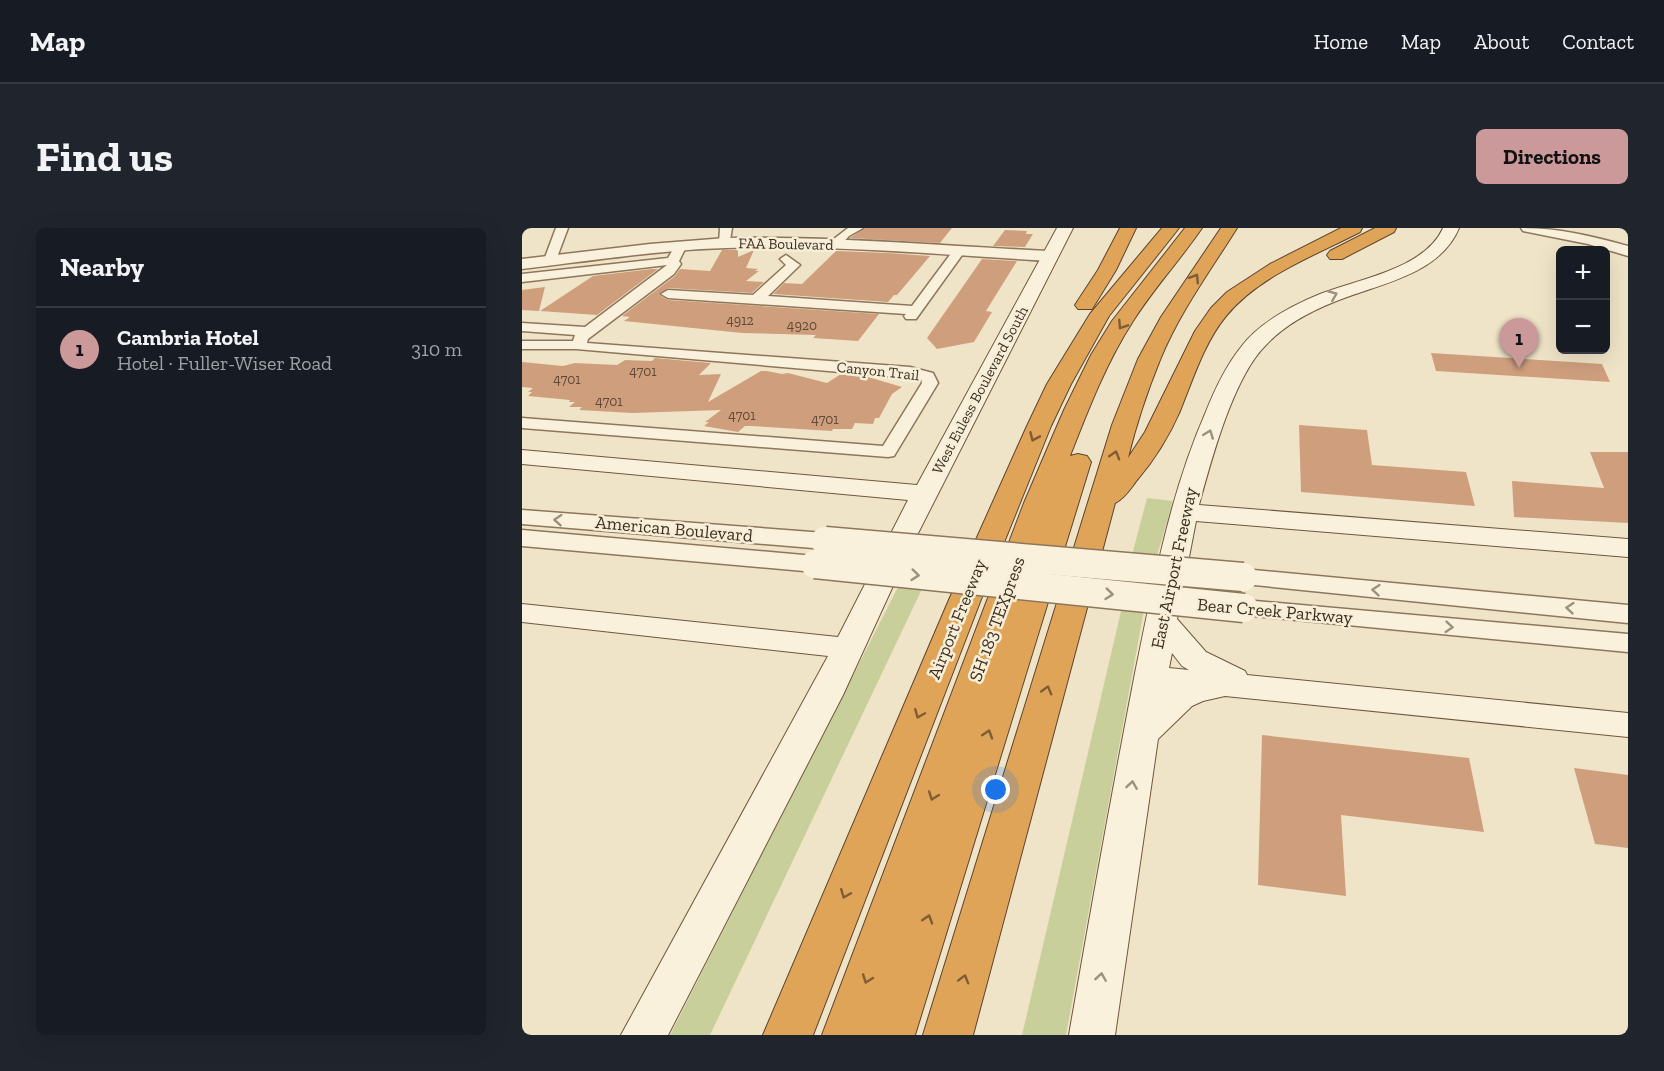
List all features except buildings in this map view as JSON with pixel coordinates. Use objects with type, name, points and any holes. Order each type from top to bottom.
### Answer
[{"type":"highway","points":[[1059,384],[1072,328],[1107,270],[1128,228]]},
{"type":"highway","name":"Airport Freeway","points":[[788,1035],[969,591],[1017,476],[1059,384],[1100,314],[1171,228]]},
{"type":"highway","name":"SH 183 TEXpress","points":[[847,1035],[1038,503],[1073,419],[1103,353],[1141,295],[1194,228]]},
{"type":"highway","name":"SH 183 TEXpress","points":[[890,1035],[1059,516],[1095,415],[1122,356],[1160,294],[1212,228]]},
{"type":"highway","points":[[948,1035],[1124,425],[1149,359],[1197,273],[1229,228]]},
{"type":"highway","points":[[1098,510],[1146,450],[1200,336],[1234,296],[1291,261],[1353,228]]},
{"type":"highway","points":[[1234,296],[1254,292],[1353,248],[1388,228]]},
{"type":"main road","name":"West Euless Boulevard South","points":[[867,609],[909,523],[1065,228]]},
{"type":"main road","name":"East Airport Freeway","points":[[1092,1035],[1139,737],[1175,551],[1196,473],[1225,393],[1242,360],[1254,345],[1300,311],[1430,257],[1448,240],[1451,228]]},
{"type":"main road","points":[[821,484],[883,480],[914,474],[927,469],[945,456]]},
{"type":"main road","points":[[522,457],[926,494]]},
{"type":"main road","points":[[1196,473],[1214,492],[1238,508],[1267,519]]},
{"type":"main road","points":[[821,484],[884,495],[902,509],[909,523]]},
{"type":"main road","points":[[1185,512],[1628,548]]},
{"type":"main road","points":[[1175,551],[1237,520],[1267,519]]},
{"type":"main road","points":[[757,638],[838,627],[867,609]]},
{"type":"main road","points":[[644,1035],[826,695],[867,609]]},
{"type":"main road","points":[[522,613],[848,648]]},
{"type":"main road","points":[[1161,621],[1194,658],[1247,686]]},
{"type":"main road","points":[[757,638],[790,651],[808,664],[820,679],[826,695]]},
{"type":"main road","points":[[1151,677],[1628,725]]},
{"type":"main road","points":[[1139,737],[1174,700],[1200,689],[1247,686]]},
{"type":"street","points":[[550,260],[562,228]]},
{"type":"street","points":[[834,245],[845,234],[857,228]]},
{"type":"street","points":[[1528,228],[1590,240],[1628,251]]},
{"type":"street","name":"FAA Boulevard","points":[[522,264],[550,260],[676,254],[725,236],[834,245],[1050,256]]},
{"type":"street","points":[[668,294],[913,313],[959,251]]},
{"type":"street","points":[[522,278],[638,263],[676,254],[675,264],[669,271],[584,338],[522,345]]},
{"type":"street","points":[[756,300],[794,265],[786,259]]},
{"type":"street","points":[[522,327],[584,338]]},
{"type":"street","name":"Canyon Trail","points":[[522,423],[888,452],[930,383],[927,376],[910,372],[582,347],[584,338]]},
{"type":"street","name":"American Boulevard","points":[[522,517],[820,553]]},
{"type":"street","name":"American Boulevard","points":[[522,538],[820,553]]},
{"type":"street","name":"Bear Creek Parkway","points":[[820,553],[1243,577],[1628,614]]},
{"type":"street","name":"Bear Creek Parkway","points":[[820,553],[1244,608],[1628,643]]},
{"type":"green space","points":[[1147,498],[1173,501],[1157,556],[1132,555]]},
{"type":"green space","points":[[898,587],[922,589],[710,1035],[670,1035]]},
{"type":"green space","points":[[1122,607],[1144,610],[1066,1035],[1022,1035]]},
{"type":"place","name":"Cambria Hotel","points":[[1519,368]]}]
